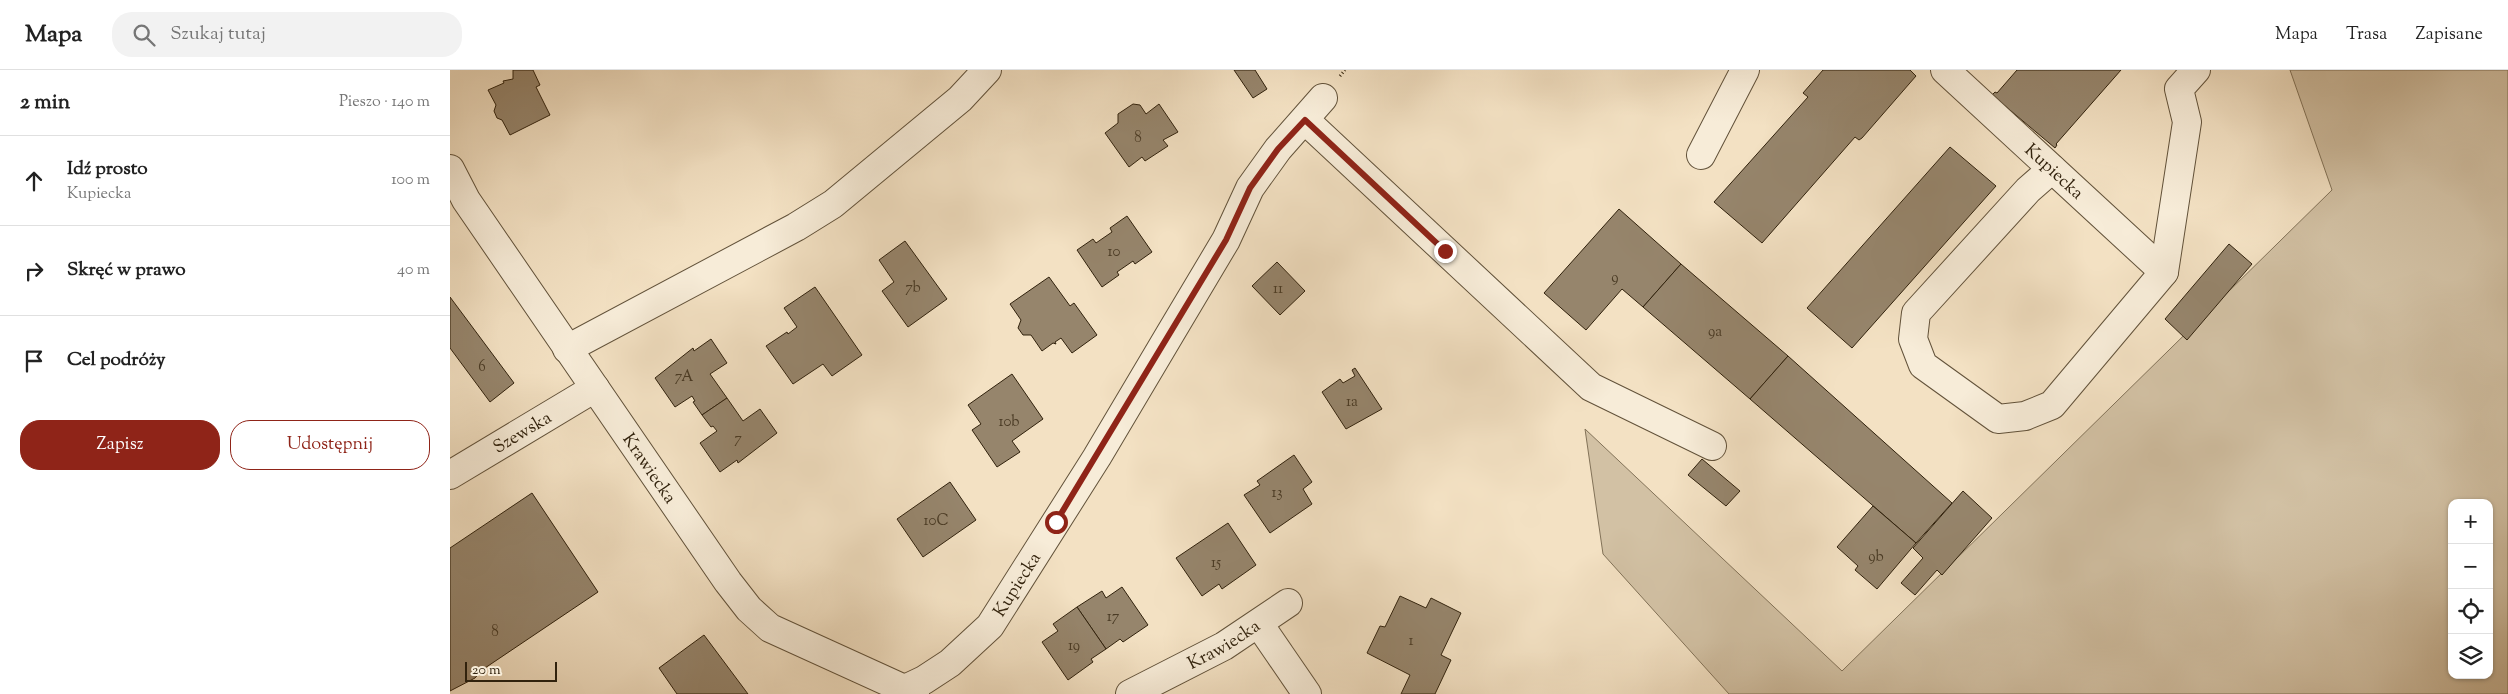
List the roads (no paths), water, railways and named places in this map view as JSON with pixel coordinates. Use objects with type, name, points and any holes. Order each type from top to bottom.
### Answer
[{"type":"street","points":[[567,349],[796,227],[833,204],[960,99],[986,70]]},
{"type":"street","points":[[1701,155],[1746,70]]},
{"type":"street","points":[[2052,169],[2028,190],[1916,313],[1913,339],[1922,364],[1998,419],[2025,416],[2052,405],[2164,272],[2188,122],[2179,89],[2196,70]]},
{"type":"street","name":"Kupiecka","points":[[1948,71],[2164,272]]},
{"type":"street","name":"Kupiecka","points":[[910,692],[950,663],[990,626],[1097,458],[1226,240],[1250,188],[1278,149],[1323,98]]},
{"type":"street","points":[[1305,120],[1591,387],[1712,446]]},
{"type":"street","name":"Krawiecka","points":[[450,169],[466,200],[567,349],[728,582],[749,609],[770,628],[910,692]]},
{"type":"street","name":"Szewska","points":[[450,475],[594,388]]},
{"type":"street","name":"Krawiecka","points":[[1130,694],[1178,671],[1259,624],[1288,603]]},
{"type":"street","points":[[1259,624],[1307,694]]}]
